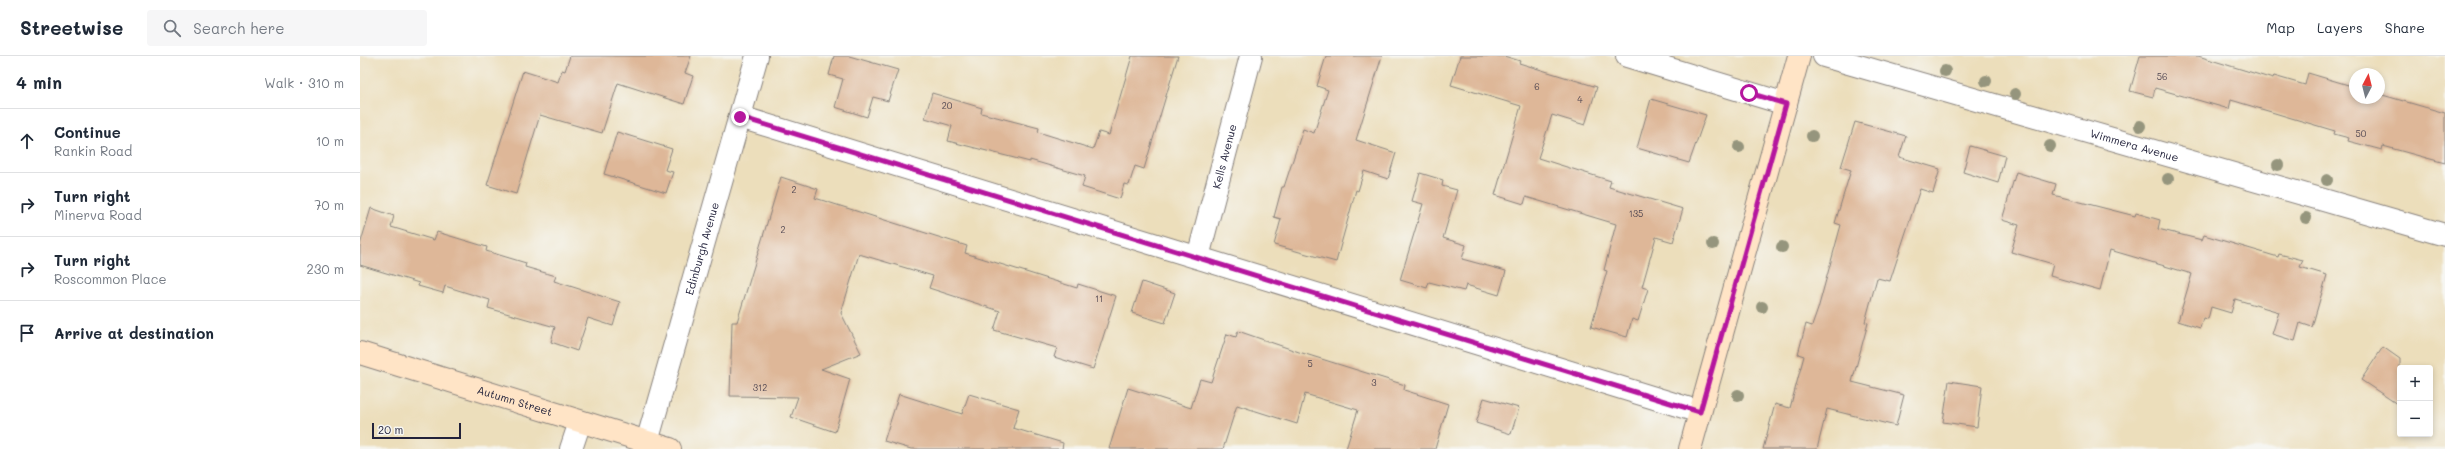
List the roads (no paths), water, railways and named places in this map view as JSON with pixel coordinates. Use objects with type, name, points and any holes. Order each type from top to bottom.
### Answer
[{"type":"street","name":"Edinburgh Avenue","points":[[647,442],[757,56]]},
{"type":"street","name":"Kells Avenue","points":[[1198,257],[1251,56]]},
{"type":"street","points":[[1627,56],[1786,104]]},
{"type":"street","points":[[1690,449],[1799,56]]},
{"type":"street","name":"Wimmera Avenue","points":[[1824,56],[2445,234]]},
{"type":"street","points":[[740,117],[1700,412]]},
{"type":"street","name":"Autumn Street","points":[[360,354],[670,449]]},
{"type":"street","points":[[571,449],[580,422]]}]
